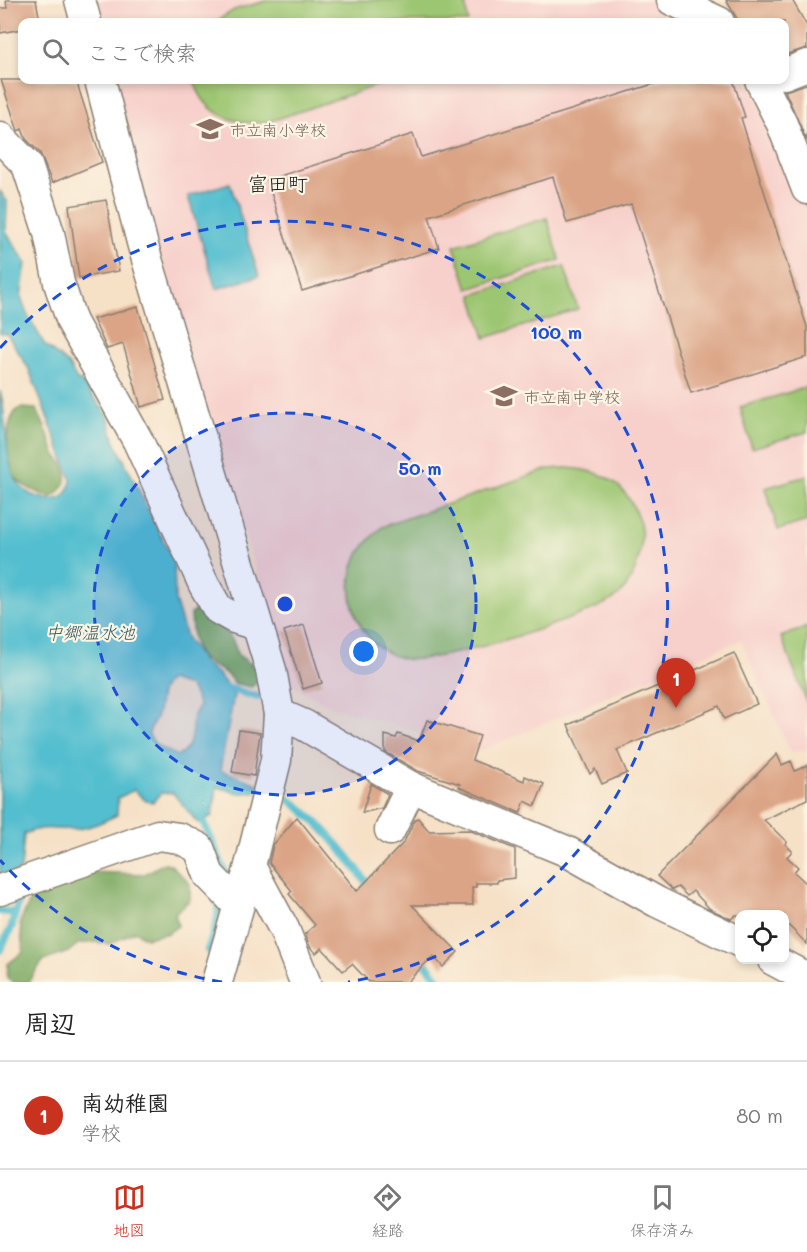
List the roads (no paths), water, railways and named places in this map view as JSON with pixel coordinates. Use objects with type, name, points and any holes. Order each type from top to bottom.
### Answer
[{"type":"street","points":[[80,0],[85,18]]},
{"type":"street","points":[[672,0],[710,18]]},
{"type":"street","points":[[789,72],[807,65]]},
{"type":"street","points":[[101,84],[147,257],[271,670],[279,714],[276,760],[250,866],[216,982]]},
{"type":"street","points":[[772,84],[799,147],[807,189]]},
{"type":"street","points":[[0,137],[27,165],[49,233],[59,283],[72,322],[138,441],[204,585],[218,609],[234,618],[256,625]]},
{"type":"street","points":[[279,714],[304,725],[411,787],[566,851],[657,902],[735,940]]},
{"type":"street","points":[[390,830],[411,787]]},
{"type":"street","points":[[0,891],[158,834],[179,838],[199,848],[210,875],[238,905]]},
{"type":"street","points":[[250,866],[284,929],[305,982]]},
{"type":"street","points":[[781,964],[807,978]]},
{"type":"water","points":[[230,183],[259,276],[216,289],[188,196]]},
{"type":"water","name":"中郷温水池","points":[[0,191],[7,201],[6,232],[26,263],[21,297],[26,312],[45,345],[68,364],[77,380],[81,381],[108,416],[115,442],[174,562],[175,600],[186,637],[204,663],[218,674],[234,695],[220,770],[258,784],[257,792],[239,793],[217,787],[212,816],[198,823],[173,793],[161,793],[153,802],[146,801],[134,790],[118,798],[117,815],[97,824],[76,829],[38,829],[24,834],[21,869],[0,881],[0,391],[10,463],[14,476],[21,486],[30,494],[54,499],[66,494],[71,479],[29,369],[7,334],[0,333]],"holes":[[[170,680],[190,687],[199,705],[193,718],[189,745],[177,756],[156,745],[149,735],[166,683]]]},
{"type":"waterway","points":[[223,687],[258,697]]},
{"type":"waterway","points":[[289,799],[334,841],[372,890]]},
{"type":"waterway","points":[[199,812],[226,874]]},
{"type":"waterway","points":[[208,950],[218,917],[216,897]]},
{"type":"waterway","points":[[0,950],[12,926],[18,903]]},
{"type":"waterway","points":[[0,911],[15,913]]},
{"type":"waterway","points":[[419,956],[441,982]]},
{"type":"place","name":"市立南小学校","points":[[210,129]]},
{"type":"place","name":"市立南中学校","points":[[504,396]]},
{"type":"place","name":"南幼稚園","points":[[676,708]]},
{"type":"district","name":"富田町","points":[[278,183]]}]
